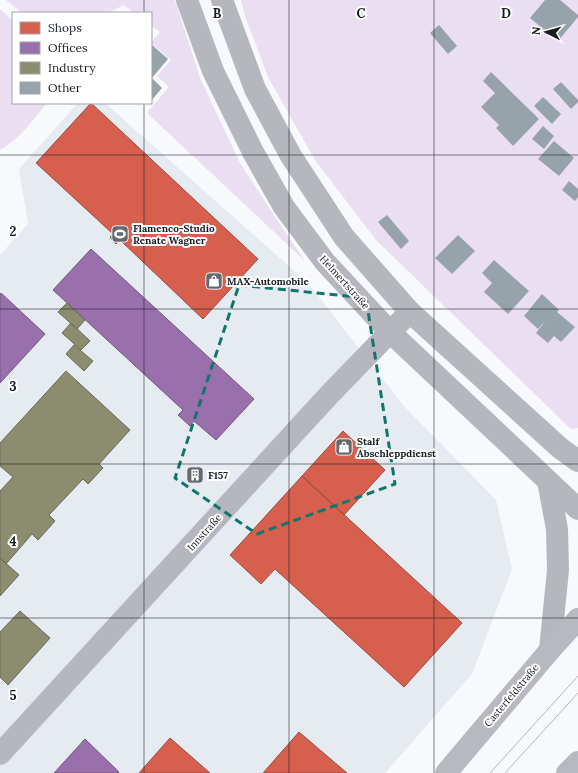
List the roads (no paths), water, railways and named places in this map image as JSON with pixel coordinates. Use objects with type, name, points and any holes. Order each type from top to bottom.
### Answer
[{"type":"main road","name":"Casterfeldstraße","points":[[446,773],[578,618]]},
{"type":"street","name":"Helmertstraße","points":[[187,0],[213,71],[253,152],[284,207],[325,262],[390,332],[578,509]]},
{"type":"street","points":[[222,0],[255,89],[291,156],[344,238],[410,312],[560,448],[578,461]]},
{"type":"street","name":"Innstraße","points":[[0,754],[319,407],[410,312]]},
{"type":"street","points":[[548,481],[557,529],[558,570],[550,650]]},
{"type":"tram line","points":[[490,773],[578,676]]},
{"type":"tram line","points":[[505,773],[578,693]]},
{"type":"place","name":"Flamenco-Studio Renate Wagner","points":[[120,234]]},
{"type":"place","name":"MAX-Automobile","points":[[214,281]]},
{"type":"place","name":"Stalf Abschleppdienst","points":[[344,447]]},
{"type":"place","name":"F157","points":[[195,475]]}]
